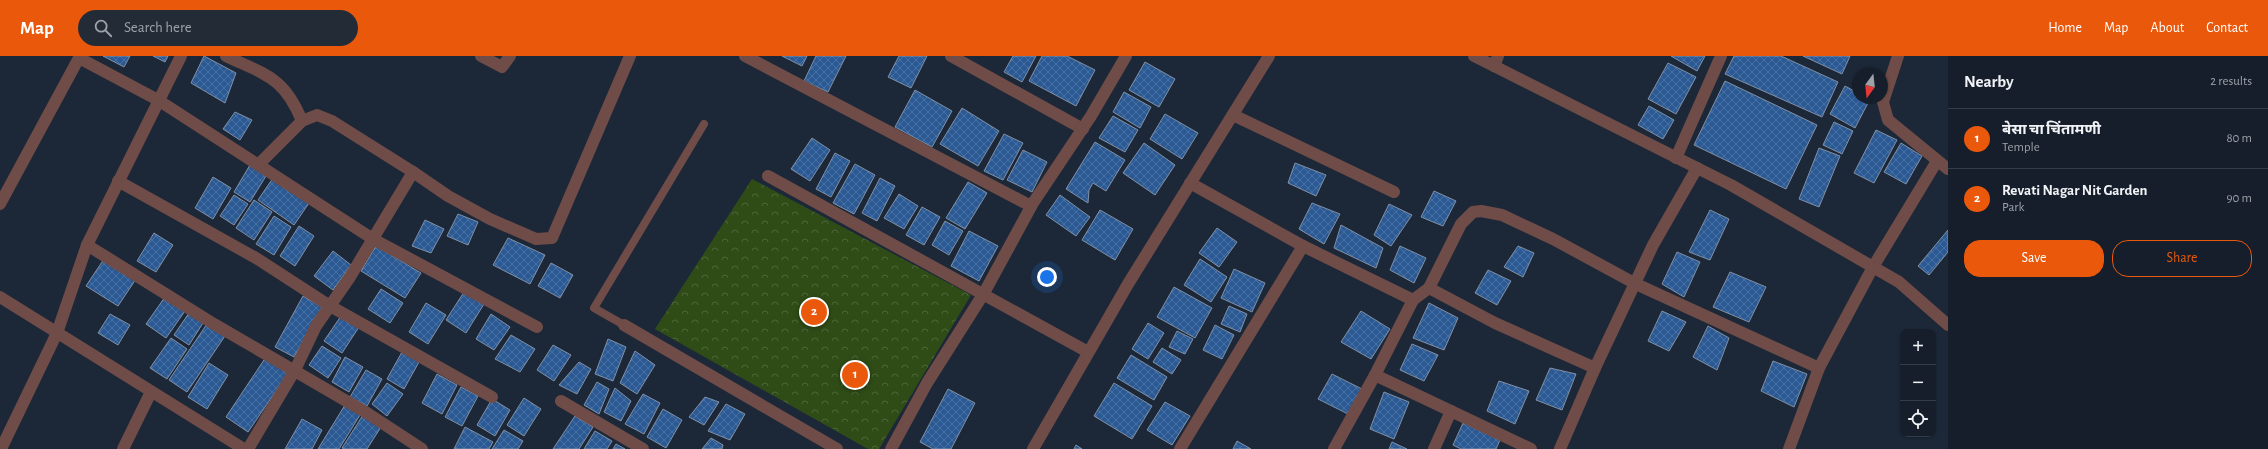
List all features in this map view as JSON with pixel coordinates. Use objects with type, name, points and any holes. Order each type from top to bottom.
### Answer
[{"type":"street","points":[[1,449],[57,333],[87,245],[181,56]]},
{"type":"street","points":[[226,56],[270,77],[286,90],[294,102],[302,120]]},
{"type":"street","points":[[481,56],[502,68],[510,56]]},
{"type":"street","points":[[258,164],[302,120],[317,115],[332,122],[413,172],[448,196],[490,219],[536,239],[552,238],[630,56]]},
{"type":"street","points":[[744,56],[1031,206]]},
{"type":"street","points":[[951,56],[1083,129]]},
{"type":"street","points":[[890,449],[927,383],[984,293],[1031,206],[1083,129],[1126,56]]},
{"type":"street","points":[[1033,449],[1128,284],[1269,56]]},
{"type":"street","points":[[1474,56],[1496,61],[1676,158],[1731,185],[1899,282],[1948,326]]},
{"type":"street","points":[[1676,158],[1721,56]]},
{"type":"street","points":[[1898,56],[1883,102],[1888,120],[1937,162],[1948,169]]},
{"type":"street","points":[[0,204],[79,57],[158,100],[373,239],[537,327]]},
{"type":"street","points":[[1232,115],[1394,192]]},
{"type":"street","points":[[1789,449],[1819,368],[1873,267],[1937,162]]},
{"type":"street","points":[[1560,449],[1595,368],[1636,284],[1653,245],[1697,168]]},
{"type":"street","points":[[248,449],[295,370],[316,326],[373,239],[413,172]]},
{"type":"street","points":[[768,176],[984,293],[1088,352]]},
{"type":"street","points":[[118,181],[256,258],[330,306],[492,397]]},
{"type":"street","points":[[1190,183],[1303,246],[1413,300]]},
{"type":"street","points":[[1334,449],[1375,376],[1413,300],[1429,288],[1461,224],[1473,212],[1481,211],[1502,215],[1553,239],[1636,284],[1819,368]]},
{"type":"street","points":[[87,245],[214,324],[295,370],[422,449]]},
{"type":"street","points":[[1180,449],[1303,246]]},
{"type":"street","points":[[1429,288],[1495,323],[1595,368]]},
{"type":"street","points":[[0,297],[244,449]]},
{"type":"street","points":[[624,325],[837,449]]},
{"type":"street","points":[[1375,376],[1531,449]]},
{"type":"street","points":[[123,449],[151,392]]},
{"type":"street","points":[[560,401],[643,449]]},
{"type":"street","points":[[1434,449],[1452,411]]},
{"type":"lane","points":[[624,325],[594,308],[704,124]]},
{"type":"green space","points":[[752,179],[971,295],[879,449],[868,449],[655,329]]},
{"type":"building","points":[[103,56],[130,56],[124,67]]},
{"type":"building","points":[[153,56],[168,56],[165,62]]},
{"type":"building","points":[[204,56],[236,73],[225,103],[191,83]]},
{"type":"building","points":[[782,56],[807,56],[802,66]]},
{"type":"building","points":[[816,56],[846,56],[828,92],[804,81]]},
{"type":"building","points":[[899,56],[927,56],[911,88],[888,77]]},
{"type":"building","points":[[1013,56],[1036,56],[1022,82],[1004,72]]},
{"type":"building","points":[[1042,56],[1067,56],[1095,70],[1076,106],[1029,81]]},
{"type":"building","points":[[1671,56],[1705,56],[1697,71]]},
{"type":"building","points":[[1734,56],[1781,56],[1838,82],[1822,117],[1725,74]]},
{"type":"building","points":[[1803,56],[1850,56],[1842,74]]},
{"type":"building","points":[[1145,62],[1175,79],[1159,107],[1129,90]]},
{"type":"building","points":[[1668,63],[1696,77],[1676,114],[1648,99]]},
{"type":"building","points":[[1725,81],[1817,125],[1786,189],[1694,145]]},
{"type":"building","points":[[1845,86],[1852,90],[1852,104],[1867,104],[1855,128],[1830,114]]},
{"type":"building","points":[[915,90],[952,111],[932,147],[895,127]]},
{"type":"building","points":[[1124,92],[1151,107],[1140,128],[1113,112]]},
{"type":"building","points":[[1649,106],[1674,120],[1663,139],[1638,125]]},
{"type":"building","points":[[962,108],[999,131],[978,166],[940,144]]},
{"type":"building","points":[[235,112],[252,120],[240,140],[223,129]]},
{"type":"building","points":[[1165,114],[1198,133],[1182,159],[1150,139]]},
{"type":"building","points":[[1113,116],[1138,130],[1125,152],[1099,138]]},
{"type":"building","points":[[1834,122],[1853,131],[1842,154],[1823,145]]},
{"type":"building","points":[[1876,130],[1897,140],[1874,183],[1854,173]]},
{"type":"building","points":[[1004,134],[1023,143],[1003,180],[984,171]]},
{"type":"building","points":[[812,138],[830,150],[810,181],[791,169]]},
{"type":"building","points":[[1095,142],[1125,160],[1106,191],[1093,183],[1089,190],[1088,203],[1066,189]]},
{"type":"building","points":[[1144,143],[1175,165],[1155,195],[1123,173]]},
{"type":"building","points":[[1901,143],[1922,156],[1906,184],[1884,172]]},
{"type":"building","points":[[1819,148],[1840,156],[1819,207],[1799,199]]},
{"type":"building","points":[[1023,150],[1047,162],[1032,192],[1007,180]]},
{"type":"building","points":[[835,153],[850,161],[831,197],[816,189]]},
{"type":"building","points":[[1295,163],[1326,175],[1316,196],[1288,183]]},
{"type":"building","points":[[855,164],[875,175],[854,214],[833,203]]},
{"type":"building","points":[[250,165],[266,176],[250,202],[234,192]]},
{"type":"building","points":[[213,177],[231,188],[213,219],[195,208]]},
{"type":"building","points":[[273,178],[309,203],[294,225],[258,200]]},
{"type":"building","points":[[880,178],[895,186],[877,221],[862,213]]},
{"type":"building","points":[[968,182],[987,193],[965,229],[946,218]]},
{"type":"building","points":[[1434,191],[1456,201],[1443,226],[1421,217]]},
{"type":"building","points":[[899,194],[918,206],[904,229],[884,218]]},
{"type":"building","points":[[234,195],[248,204],[234,225],[220,216]]},
{"type":"building","points":[[1060,195],[1090,217],[1076,236],[1046,215]]},
{"type":"building","points":[[254,200],[272,212],[254,240],[236,228]]},
{"type":"building","points":[[1312,203],[1340,214],[1324,244],[1299,229]]},
{"type":"building","points":[[1389,204],[1412,215],[1391,246],[1374,235]]},
{"type":"building","points":[[922,207],[940,217],[924,245],[906,235]]},
{"type":"building","points":[[1100,210],[1133,229],[1115,260],[1082,240]]},
{"type":"building","points":[[1710,210],[1729,219],[1710,260],[1689,252]]},
{"type":"building","points":[[458,214],[478,222],[468,245],[447,236]]},
{"type":"building","points":[[274,216],[291,227],[274,255],[256,244]]},
{"type":"building","points":[[425,220],[444,229],[431,253],[412,246]]},
{"type":"building","points":[[945,221],[963,231],[949,255],[932,245]]},
{"type":"building","points":[[1341,225],[1383,248],[1376,268],[1334,248]]},
{"type":"building","points":[[299,226],[314,236],[295,266],[280,256]]},
{"type":"building","points":[[1217,228],[1237,242],[1219,267],[1199,253]]},
{"type":"building","points":[[1948,230],[1948,252],[1929,275],[1918,266]]},
{"type":"building","points":[[969,231],[998,246],[979,281],[951,266]]},
{"type":"building","points":[[154,233],[173,245],[156,272],[137,261]]},
{"type":"building","points":[[508,238],[545,255],[530,284],[493,265]]},
{"type":"building","points":[[376,246],[421,273],[405,298],[361,271]]},
{"type":"building","points":[[1400,246],[1426,258],[1414,283],[1390,270]]},
{"type":"building","points":[[1518,246],[1534,253],[1523,277],[1504,267]]},
{"type":"building","points":[[333,251],[351,265],[333,290],[314,276]]},
{"type":"building","points":[[1677,252],[1700,262],[1684,297],[1662,284]]},
{"type":"building","points":[[104,259],[136,279],[118,306],[86,286]]},
{"type":"building","points":[[1200,259],[1227,277],[1211,302],[1184,285]]},
{"type":"building","points":[[551,263],[573,275],[560,298],[538,286]]},
{"type":"building","points":[[1234,269],[1265,283],[1252,312],[1221,298]]},
{"type":"building","points":[[1488,270],[1511,281],[1497,305],[1475,293]]},
{"type":"building","points":[[1730,272],[1766,287],[1749,322],[1713,307]]},
{"type":"building","points":[[1174,287],[1212,308],[1195,338],[1157,317]]},
{"type":"building","points":[[381,289],[403,303],[390,323],[368,309]]},
{"type":"building","points":[[464,292],[484,304],[466,333],[446,320]]},
{"type":"building","points":[[303,296],[322,307],[294,357],[275,347]]},
{"type":"building","points":[[165,297],[185,311],[166,338],[146,324]]},
{"type":"building","points":[[426,303],[446,315],[428,344],[409,332]]},
{"type":"building","points":[[1429,303],[1458,318],[1444,350],[1413,338]]},
{"type":"building","points":[[1229,306],[1247,314],[1240,332],[1221,324]]},
{"type":"building","points":[[1361,311],[1390,329],[1371,359],[1341,342]]},
{"type":"building","points":[[1662,311],[1686,322],[1669,351],[1648,341]]},
{"type":"building","points":[[189,313],[203,323],[189,345],[174,335]]},
{"type":"building","points":[[110,314],[130,325],[118,345],[98,333]]},
{"type":"building","points":[[491,314],[510,327],[494,350],[476,339]]},
{"type":"building","points":[[341,316],[359,327],[342,353],[324,341]]},
{"type":"building","points":[[1148,323],[1164,333],[1148,359],[1132,349]]},
{"type":"building","points":[[207,324],[225,336],[187,392],[169,380]]},
{"type":"building","points":[[1215,325],[1234,335],[1222,359],[1203,350]]},
{"type":"building","points":[[1708,326],[1729,338],[1717,370],[1693,357]]},
{"type":"building","points":[[1177,331],[1193,339],[1185,354],[1169,347]]},
{"type":"building","points":[[511,335],[535,349],[520,372],[495,359]]},
{"type":"building","points":[[171,338],[187,349],[167,379],[150,368]]},
{"type":"building","points":[[608,339],[626,347],[613,381],[595,374]]},
{"type":"building","points":[[1412,344],[1438,355],[1424,381],[1400,370]]},
{"type":"building","points":[[553,345],[571,355],[554,381],[537,370]]},
{"type":"building","points":[[322,346],[341,358],[328,378],[309,365]]},
{"type":"building","points":[[1162,348],[1181,360],[1172,374],[1153,362]]},
{"type":"building","points":[[635,351],[655,365],[637,394],[620,383]]},
{"type":"building","points":[[402,352],[419,362],[404,389],[387,379]]},
{"type":"building","points":[[1131,355],[1167,377],[1154,400],[1117,378]]},
{"type":"building","points":[[266,357],[289,372],[248,432],[226,417]]},
{"type":"building","points":[[345,357],[363,367],[349,392],[332,382]]},
{"type":"building","points":[[1773,361],[1807,374],[1794,407],[1761,391]]},
{"type":"building","points":[[579,362],[591,369],[577,394],[559,385]]},
{"type":"building","points":[[209,363],[228,375],[207,409],[188,397]]},
{"type":"building","points":[[1550,368],[1576,374],[1562,410],[1536,400]]},
{"type":"building","points":[[366,370],[382,379],[367,406],[350,397]]},
{"type":"building","points":[[437,374],[457,385],[442,414],[422,403]]},
{"type":"building","points":[[1332,374],[1362,389],[1348,414],[1318,399]]},
{"type":"building","points":[[1499,381],[1529,391],[1515,424],[1487,411]]},
{"type":"building","points":[[597,382],[609,389],[599,414],[584,405]]},
{"type":"building","points":[[387,383],[403,394],[387,416],[372,404]]},
{"type":"building","points":[[1114,383],[1152,406],[1132,439],[1094,416]]},
{"type":"building","points":[[461,387],[478,396],[462,426],[445,417]]},
{"type":"building","points":[[615,388],[631,401],[621,421],[604,412]]},
{"type":"building","points":[[948,389],[975,403],[951,449],[933,449],[920,442]]},
{"type":"building","points":[[1384,392],[1409,402],[1394,439],[1370,429]]},
{"type":"building","points":[[643,394],[660,403],[644,434],[625,424]]},
{"type":"building","points":[[705,397],[719,402],[704,425],[689,417]]},
{"type":"building","points":[[524,398],[541,409],[524,436],[507,425]]},
{"type":"building","points":[[492,399],[510,410],[495,436],[477,425]]},
{"type":"building","points":[[1165,402],[1190,416],[1172,445],[1147,430]]},
{"type":"building","points":[[726,404],[745,414],[730,440],[708,431]]},
{"type":"building","points":[[345,405],[360,415],[339,449],[318,449]]},
{"type":"building","points":[[663,409],[682,420],[666,448],[647,437]]},
{"type":"building","points":[[363,415],[381,427],[367,449],[342,448]]},
{"type":"building","points":[[575,416],[593,427],[579,449],[553,449]]},
{"type":"building","points":[[302,419],[322,430],[312,449],[285,449]]},
{"type":"building","points":[[1463,423],[1500,440],[1496,449],[1461,449],[1453,445]]},
{"type":"building","points":[[465,427],[493,442],[489,449],[454,449]]},
{"type":"building","points":[[504,430],[523,441],[518,449],[492,449]]},
{"type":"building","points":[[595,431],[612,441],[607,449],[584,449]]},
{"type":"building","points":[[711,438],[723,445],[722,449],[702,449]]},
{"type":"building","points":[[1237,441],[1251,449],[1233,449]]},
{"type":"building","points":[[1392,442],[1407,449],[1389,449]]},
{"type":"building","points":[[616,444],[625,449],[613,449]]},
{"type":"building","points":[[1076,445],[1082,449],[1074,449]]},
{"type":"place","name":"Revati Nagar Nit Garden","points":[[814,312]]},
{"type":"place","name":"बेसा चा चिंतामणी","points":[[855,375]]}]
